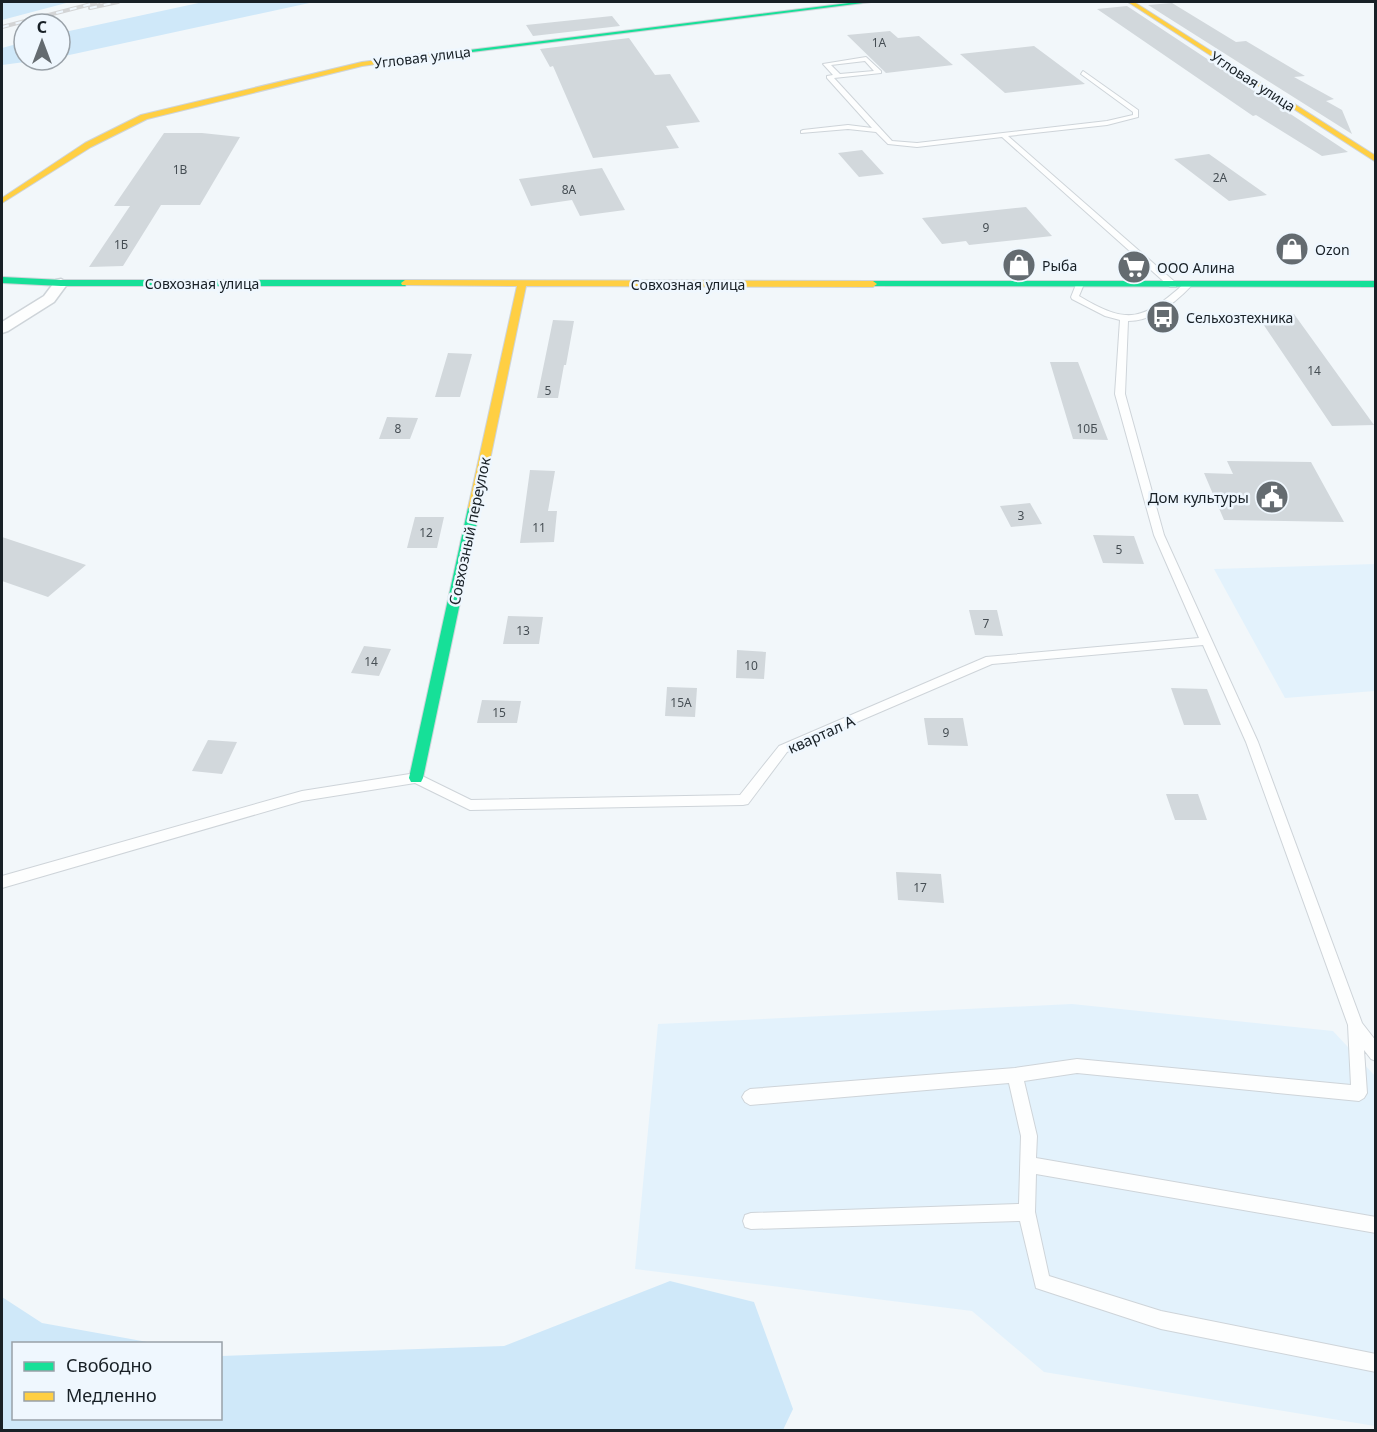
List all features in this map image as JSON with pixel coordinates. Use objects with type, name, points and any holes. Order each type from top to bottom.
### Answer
[{"type":"street","name":"Угловая улица","points":[[2,201],[88,144],[144,117],[362,64],[868,2]]},
{"type":"street","name":"Угловая улица","points":[[1131,2],[1376,160]]},
{"type":"street","name":"Совхозная улица","points":[[2,280],[61,283],[1376,284]]},
{"type":"street","points":[[2,328],[49,299],[61,283]]},
{"type":"street","name":"Совхозный переулок","points":[[416,778],[522,284]]},
{"type":"street","points":[[2,309],[33,309]]},
{"type":"lane","points":[[838,76],[826,64],[866,59],[879,72],[829,77],[890,143],[908,146],[1107,123],[1136,116],[1136,111],[1083,73]]},
{"type":"lane","points":[[803,132],[848,127],[876,130]]},
{"type":"lane","points":[[1003,135],[1173,285]]},
{"type":"lane","points":[[1080,284],[1075,297],[1100,314],[1124,321],[1144,316],[1165,306],[1188,285]]},
{"type":"lane","points":[[1124,321],[1120,394],[1159,535],[1252,742],[1355,1024],[1376,1054]]},
{"type":"lane","name":"квартал А","points":[[416,778],[470,805],[743,800],[783,749],[990,660],[1207,641]]},
{"type":"lane","points":[[2,882],[302,796],[416,778]]},
{"type":"lane","points":[[750,1097],[1015,1076],[1077,1066],[1359,1093],[1355,1024]]},
{"type":"lane","points":[[1015,1076],[1029,1136],[1027,1212],[1042,1282],[1161,1320],[1376,1363]]},
{"type":"lane","points":[[1029,1166],[1376,1225]]},
{"type":"lane","points":[[751,1221],[1027,1212]]},
{"type":"shaded area","points":[[2,2],[70,2],[32,12],[12,12],[12,17],[2,20]]},
{"type":"shaded area","points":[[203,2],[314,2],[72,54],[72,30]]},
{"type":"shaded area","points":[[12,45],[12,64],[2,65],[2,48]]},
{"type":"shaded area","points":[[1375,564],[1375,691],[1285,698],[1214,569]]},
{"type":"shaded area","points":[[1072,1004],[1333,1031],[1375,1076],[1375,1426],[1044,1372],[972,1311],[635,1269],[658,1024]]},
{"type":"shaded area","points":[[670,1281],[754,1302],[793,1409],[783,1430],[2,1430],[2,1297],[42,1323],[147,1342],[12,1342],[12,1420],[222,1420],[222,1356],[504,1346]]},
{"type":"building","points":[[1172,3],[1236,42],[1246,41],[1305,76],[1294,77],[1334,99],[1326,101],[1342,110],[1352,134],[1148,5]]},
{"type":"building","points":[[1127,6],[1348,152],[1322,156],[1256,115],[1253,116],[1097,9]]},
{"type":"building","points":[[612,16],[620,26],[533,36],[526,25]]},
{"type":"building","points":[[890,31],[898,38],[919,36],[953,65],[886,73],[847,35]]},
{"type":"building","points":[[629,38],[655,75],[670,74],[700,122],[666,126],[679,148],[593,158],[553,66],[550,67],[540,49]]},
{"type":"building","points":[[1034,46],[1085,84],[1005,93],[960,54]]},
{"type":"building","points":[[164,133],[202,133],[240,137],[200,205],[161,205],[123,266],[89,267],[130,206],[114,206]]},
{"type":"building","points":[[862,150],[884,174],[859,177],[838,153]]},
{"type":"building","points":[[1209,154],[1267,195],[1229,201],[1174,159]]},
{"type":"building","points":[[602,168],[625,210],[580,216],[572,200],[531,206],[519,179]]},
{"type":"building","points":[[1026,207],[1052,236],[969,245],[966,241],[942,244],[922,218]]},
{"type":"building","points":[[1294,314],[1374,425],[1332,426],[1257,315]]},
{"type":"building","points":[[553,320],[574,321],[566,365],[564,365],[558,398],[537,398]]},
{"type":"building","points":[[448,353],[472,354],[460,397],[435,397]]},
{"type":"building","points":[[1050,362],[1078,362],[1108,440],[1073,439]]},
{"type":"building","points":[[387,417],[418,418],[410,439],[379,439]]},
{"type":"building","name":"Дом культуры","points":[[1227,461],[1311,462],[1344,522],[1224,520],[1204,473],[1233,474]]},
{"type":"building","points":[[530,470],[555,471],[548,511],[557,511],[554,542],[520,543]]},
{"type":"building","points":[[1030,503],[1042,524],[1011,527],[1000,506]]},
{"type":"building","points":[[415,517],[444,517],[437,548],[407,548]]},
{"type":"building","points":[[1093,535],[1134,536],[1144,564],[1103,563]]},
{"type":"building","points":[[2,537],[86,565],[48,597],[2,581]]},
{"type":"building","points":[[969,610],[997,610],[1003,636],[975,635]]},
{"type":"building","points":[[508,616],[543,617],[539,644],[503,644]]},
{"type":"building","points":[[364,646],[391,649],[379,676],[351,673]]},
{"type":"building","points":[[737,650],[766,652],[764,679],[736,678]]},
{"type":"building","points":[[667,687],[697,688],[695,717],[665,716]]},
{"type":"building","points":[[1171,688],[1207,689],[1221,725],[1184,725]]},
{"type":"building","points":[[482,700],[521,701],[517,723],[477,723]]},
{"type":"building","points":[[924,718],[963,718],[968,746],[928,745]]},
{"type":"building","points":[[208,740],[237,742],[222,774],[192,771]]},
{"type":"building","points":[[1166,794],[1198,794],[1207,820],[1175,820]]},
{"type":"building","points":[[896,872],[941,874],[944,903],[898,900]]},
{"type":"railway","points":[[2,27],[99,2]]},
{"type":"railway","points":[[90,8],[118,2]]},
{"type":"traffic: fast","points":[[432,55],[868,2]]},
{"type":"traffic: fast","points":[[2,280],[61,283],[405,283]]},
{"type":"traffic: fast","points":[[873,284],[1376,284]]},
{"type":"traffic: fast","points":[[416,778],[474,508]]},
{"type":"traffic: slow","points":[[1131,2],[1376,160]]},
{"type":"traffic: slow","points":[[2,201],[88,145],[144,117],[362,64],[432,55]]},
{"type":"traffic: slow","points":[[405,283],[873,284]]},
{"type":"traffic: slow","points":[[474,508],[522,284]]},
{"type":"place","name":"Ozon","points":[[1292,249]]},
{"type":"place","name":"Рыба","points":[[1019,265]]},
{"type":"place","name":"ООО Алина","points":[[1134,267]]},
{"type":"place","name":"Сельхозтехника","points":[[1163,317]]},
{"type":"place","name":"Дом культуры","points":[[1272,497]]}]
